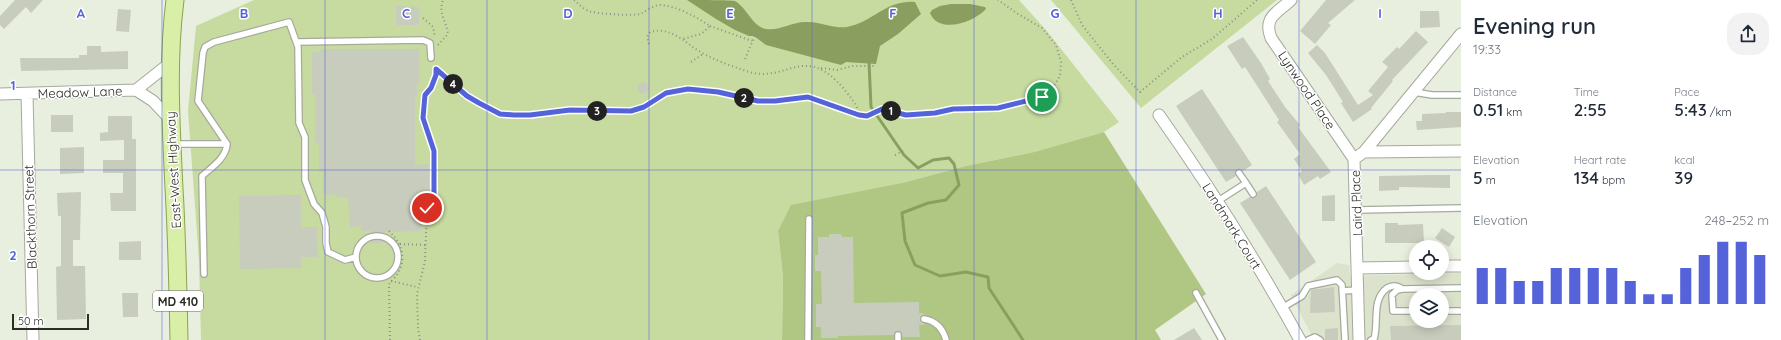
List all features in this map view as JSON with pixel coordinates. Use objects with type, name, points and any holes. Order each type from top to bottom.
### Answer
[{"type":"main road","name":"East-West Highway","points":[[175,0],[170,63],[170,119],[177,261],[178,340]]},
{"type":"street","name":"Lynwood Place","points":[[1291,0],[1270,20],[1267,28],[1271,38],[1354,159]]},
{"type":"street","name":"Laird Place","points":[[1352,338],[1359,311],[1357,210],[1354,159],[1364,152],[1461,34]]},
{"type":"street","name":"Meadow Lane","points":[[136,90],[170,63]]},
{"type":"street","name":"Meadow Lane","points":[[0,94],[136,90],[153,101],[170,119]]},
{"type":"street","name":"Blackthorn Street","points":[[26,94],[33,340]]},
{"type":"street","name":"Landmark Court","points":[[1159,115],[1218,201],[1300,340]]},
{"type":"street","points":[[1364,152],[1461,151]]},
{"type":"street","points":[[1449,266],[1461,266]]},
{"type":"street","points":[[1358,268],[1409,267]]},
{"type":"lane","points":[[204,274],[202,176],[223,156],[227,144],[198,101],[203,53],[205,47],[214,42],[289,22],[298,47],[299,122],[305,137],[305,180],[314,204],[322,213],[326,227],[326,243],[328,252],[345,260],[356,257]]},
{"type":"lane","points":[[296,42],[423,40],[430,43],[433,58]]},
{"type":"lane","points":[[1413,92],[1432,96],[1461,95]]},
{"type":"lane","points":[[172,144],[227,144]]},
{"type":"lane","points":[[1240,174],[1253,194]]},
{"type":"lane","points":[[1218,201],[1246,183]]},
{"type":"lane","points":[[1357,210],[1461,208]]},
{"type":"lane","points":[[808,340],[809,220]]},
{"type":"lane","points":[[374,236],[389,240],[394,245],[398,254],[398,262],[393,272],[387,276],[376,279],[361,272],[357,265],[356,257],[357,250],[361,243],[374,236]]},
{"type":"lane","points":[[1282,308],[1302,296],[1308,286],[1337,280],[1342,285],[1344,312],[1352,338]]},
{"type":"lane","points":[[1371,340],[1374,339],[1376,334],[1376,310],[1384,291],[1390,286],[1397,286],[1402,289]]},
{"type":"lane","points":[[1409,311],[1393,311],[1392,296],[1397,290],[1461,288]]},
{"type":"lane","points":[[1342,291],[1359,290]]},
{"type":"lane","points":[[1196,293],[1222,340]]},
{"type":"lane","points":[[1449,311],[1461,310]]},
{"type":"lane","points":[[1344,312],[1359,311]]},
{"type":"lane","points":[[924,319],[935,323],[944,331],[946,340]]},
{"type":"lane","points":[[1308,340],[1315,337],[1320,340]]},
{"type":"path","points":[[423,18],[433,27],[435,47],[448,34],[447,25],[443,19],[440,8],[443,0]]},
{"type":"path","points":[[574,0],[587,11],[598,14],[616,13],[632,16],[640,14],[649,8],[661,4],[673,7],[698,18],[710,26],[752,41]]},
{"type":"path","points":[[436,69],[467,96],[500,114],[514,115],[530,115],[570,110],[631,111],[644,107],[666,93],[688,89],[718,92],[758,101],[775,101],[808,97],[859,115],[867,116],[880,110],[892,111],[906,115],[935,113],[953,109],[998,108],[1031,101],[1042,97],[1052,89],[1060,76],[1061,62],[1056,45],[1042,28],[998,0]]},
{"type":"path","points":[[1071,0],[1082,25],[1113,64],[1140,92],[1182,57],[1212,39],[1257,0]]},
{"type":"path","points":[[683,39],[701,34],[710,26]]},
{"type":"path","points":[[745,59],[759,26]]},
{"type":"path","points":[[649,44],[647,37],[650,32],[658,30],[671,32],[703,54],[749,72],[764,74],[805,65],[837,70],[860,66],[876,66]]},
{"type":"path","points":[[691,62],[703,54]]},
{"type":"path","points":[[420,340],[418,328],[418,288],[426,245],[427,208],[434,197],[434,151],[423,118],[425,95],[431,88],[436,75],[433,58]]},
{"type":"path","points":[[820,68],[843,88],[858,108],[859,115]]},
{"type":"path","points":[[895,155],[905,150]]},
{"type":"path","points":[[388,231],[395,236],[400,244],[403,256],[402,265],[399,272],[389,284],[390,340]]},
{"type":"path","points":[[400,244],[426,245]]},
{"type":"path","points":[[391,281],[418,288]]},
{"type":"shaded area","points":[[254,0],[1019,0],[1046,30],[1119,122],[1104,132],[1034,152],[966,166],[902,183],[778,231],[783,277],[782,340],[201,340],[199,260],[188,111],[196,26]]},
{"type":"shaded area","points":[[687,0],[735,1],[757,25],[766,29],[776,29],[800,22],[847,27],[865,21],[896,4],[905,2],[915,2],[921,14],[898,34],[880,46],[876,64],[846,62],[841,65],[766,45],[754,36],[749,36],[735,30]]},
{"type":"shaded area","points":[[1051,0],[1277,0],[1141,108]]},
{"type":"shaded area","points":[[951,4],[970,4],[985,7],[986,9],[981,14],[965,22],[957,24],[949,25],[934,20],[930,13],[932,10],[940,6]]},
{"type":"shaded area","points":[[1104,132],[1206,294],[1155,330],[1161,340],[782,340],[783,277],[778,231],[791,205],[902,183],[966,166],[1034,152]]},
{"type":"shaded area","points":[[1337,263],[1349,265],[1350,276],[1409,274],[1409,280],[1449,280],[1449,273],[1461,273],[1461,340],[1314,340],[1291,295]]},
{"type":"building","points":[[15,0],[43,0],[31,13],[26,7],[4,29],[0,25],[0,16]]},
{"type":"building","points":[[1326,0],[1355,0],[1328,23],[1331,25],[1315,44],[1300,31]]},
{"type":"building","points":[[396,6],[419,7],[419,25],[396,25]]},
{"type":"building","points":[[118,9],[131,10],[129,32],[116,31]]},
{"type":"building","points":[[1420,11],[1439,11],[1440,27],[1420,28]]},
{"type":"building","points":[[1416,31],[1428,42],[1392,80],[1393,81],[1371,108],[1372,109],[1353,122],[1341,103],[1343,102],[1326,75],[1308,53],[1317,45],[1325,53],[1358,105],[1373,95],[1368,91],[1388,67],[1382,62],[1397,47],[1399,49]]},
{"type":"building","points":[[1243,37],[1261,63],[1270,79],[1268,81],[1285,107],[1300,125],[1298,127],[1331,172],[1320,179],[1318,176],[1304,185],[1298,174],[1302,171],[1294,159],[1300,154],[1277,122],[1279,120],[1245,67],[1242,69],[1227,46]]},
{"type":"building","points":[[87,46],[101,46],[101,52],[128,51],[128,69],[21,71],[20,58],[79,58],[79,55],[87,55]]},
{"type":"building","points":[[321,49],[419,49],[419,84],[417,84],[417,96],[415,96],[415,165],[429,164],[429,191],[424,191],[425,210],[422,213],[421,231],[383,232],[383,243],[371,244],[372,231],[361,231],[361,226],[350,227],[348,198],[336,197],[337,194],[326,195],[323,193],[323,172],[319,172],[319,143],[315,143],[315,94],[312,95],[312,52],[321,52]]},
{"type":"building","points":[[641,83],[645,83],[647,84],[647,92],[641,93],[638,90],[638,86]]},
{"type":"building","points":[[1202,89],[1252,165],[1243,171],[1237,169],[1235,173],[1236,176],[1226,182],[1176,106]]},
{"type":"building","points":[[1461,112],[1461,127],[1417,130],[1416,121],[1422,121],[1422,114]]},
{"type":"building","points":[[51,115],[73,115],[73,132],[51,132]]},
{"type":"building","points":[[108,116],[132,116],[132,139],[136,139],[136,211],[111,211],[110,193],[123,193],[123,173],[103,173],[103,160],[124,160],[124,140],[100,141],[100,133],[108,132]]},
{"type":"building","points":[[84,147],[84,173],[60,174],[60,148]]},
{"type":"building","points":[[1450,175],[1450,188],[1399,187],[1399,190],[1379,191],[1379,176]]},
{"type":"building","points":[[1266,186],[1316,262],[1290,280],[1240,203],[1250,197],[1256,197],[1257,192]]},
{"type":"building","points":[[81,192],[80,240],[73,240],[73,266],[85,266],[86,319],[57,320],[56,267],[61,266],[61,216],[58,216],[57,193]]},
{"type":"building","points":[[301,195],[301,227],[317,227],[318,257],[301,257],[301,268],[240,269],[239,196]]},
{"type":"building","points":[[1335,195],[1335,221],[1322,221],[1322,196]]},
{"type":"building","points":[[1385,223],[1398,223],[1398,225],[1423,224],[1424,240],[1409,240],[1409,243],[1385,243]]},
{"type":"building","points":[[1442,228],[1455,237],[1449,247],[1449,240],[1438,240],[1435,238]]},
{"type":"building","points":[[829,234],[841,234],[842,237],[853,237],[854,303],[919,302],[919,313],[924,313],[920,320],[924,323],[924,325],[919,325],[920,337],[903,337],[898,331],[894,335],[838,336],[838,338],[821,338],[821,327],[816,327],[816,304],[822,304],[821,271],[815,271],[815,255],[818,255],[818,237],[829,237]]},
{"type":"building","points":[[141,241],[141,260],[119,260],[119,242]]},
{"type":"building","points":[[1334,287],[1335,312],[1310,313],[1311,290]]},
{"type":"building","points":[[122,293],[138,293],[138,317],[123,317]]},
{"type":"building","points":[[1449,325],[1461,325],[1461,340],[1391,340],[1390,326],[1409,326],[1409,328],[1449,328]]},
{"type":"building","points":[[1194,328],[1202,340],[1174,340]]},
{"type":"building","points":[[1338,328],[1338,340],[1325,340],[1325,329]]},
{"type":"waterway","points":[[869,62],[871,107],[904,155],[918,168],[933,160],[949,158],[954,164],[959,185],[946,200],[928,203],[902,213],[905,241],[915,265],[940,276],[966,272],[988,277],[989,288],[1023,340]]},
{"type":"route","points":[[427,208],[434,197],[434,151],[423,118],[425,95],[431,88],[436,75],[436,69],[467,96],[500,114],[514,115],[530,115],[570,110],[614,112],[631,111],[644,107],[658,96],[673,90],[688,89],[702,89],[758,101],[775,101],[808,97],[826,102],[843,110],[867,116],[882,109],[906,115],[918,115],[953,109],[998,108],[1031,101],[1042,97]]}]
